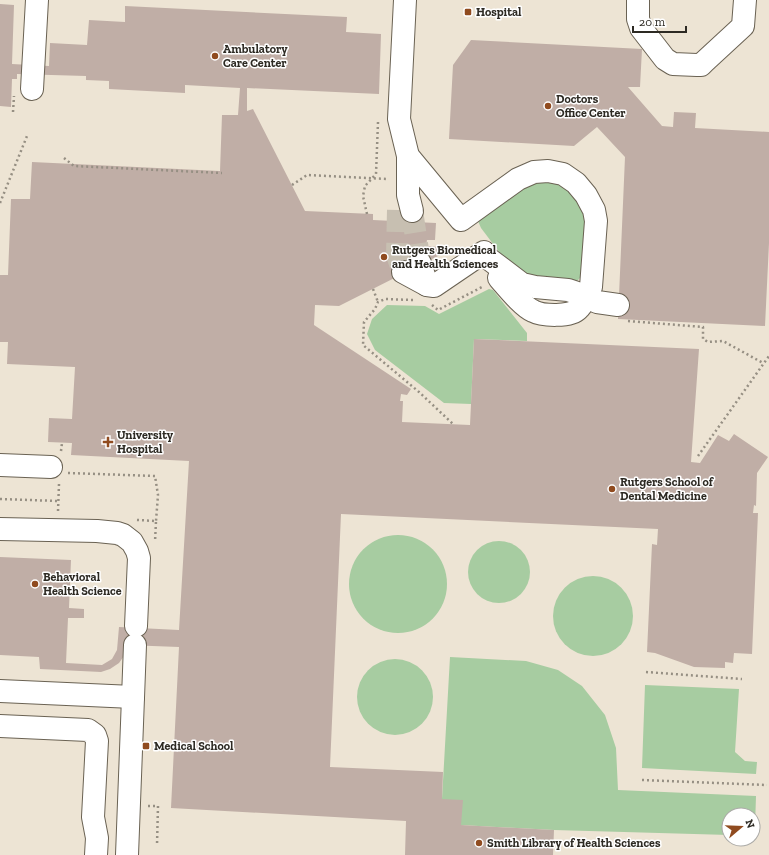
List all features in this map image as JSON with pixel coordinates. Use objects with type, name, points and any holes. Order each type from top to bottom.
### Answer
[{"type":"lane","points":[[32,89],[37,0]]},
{"type":"lane","points":[[403,199],[408,156],[399,119],[404,0]]},
{"type":"lane","points":[[638,0],[638,19],[641,28],[665,59],[673,64],[696,65],[701,65],[743,26],[745,0]]},
{"type":"lane","points":[[408,156],[461,220],[518,179],[534,172],[548,170],[563,174],[576,183],[586,195],[594,210],[596,221],[589,291],[597,302],[621,306]]},
{"type":"lane","points":[[412,268],[424,296],[434,286],[486,256],[522,284],[535,287],[589,291]]},
{"type":"lane","points":[[0,465],[58,470]]},
{"type":"lane","points":[[0,529],[97,531],[117,533],[128,538],[135,548],[139,558],[127,855]]},
{"type":"lane","points":[[0,691],[133,697]]},
{"type":"lane","points":[[0,726],[88,730],[95,734],[97,741],[92,817],[97,838],[96,855]]},
{"type":"path","points":[[367,214],[363,196],[365,186],[376,174],[379,118]]},
{"type":"path","points":[[0,203],[27,136]]},
{"type":"path","points":[[64,158],[74,166],[222,173]]},
{"type":"path","points":[[292,185],[308,175],[371,178],[403,199]]},
{"type":"path","points":[[453,424],[419,392],[363,345],[364,322],[375,309],[378,302],[385,299],[424,296],[438,310],[484,286]]},
{"type":"path","points":[[372,289],[378,302]]},
{"type":"path","points":[[621,306],[703,327],[703,339],[708,342],[722,341],[763,363]]},
{"type":"path","points":[[698,456],[769,356]]},
{"type":"path","points":[[58,470],[155,476],[158,495],[156,521]]},
{"type":"path","points":[[0,499],[58,501]]},
{"type":"path","points":[[646,672],[742,678]]},
{"type":"path","points":[[642,780],[767,785]]},
{"type":"green space","points":[[543,182],[557,184],[570,192],[580,204],[585,221],[583,271],[581,277],[577,281],[535,279],[509,265],[481,228],[478,221],[482,216],[526,185]]},
{"type":"green space","points":[[489,289],[493,290],[527,333],[527,341],[474,339],[471,404],[444,403],[375,350],[367,334],[372,319],[387,305],[425,306],[439,314]]},
{"type":"green space","points":[[398,535],[417,539],[433,549],[443,565],[447,584],[443,603],[433,619],[417,629],[398,633],[379,629],[363,619],[353,603],[349,584],[353,565],[363,549],[379,539]]},
{"type":"green space","points":[[493,541],[505,541],[521,550],[528,560],[530,572],[528,584],[521,594],[505,603],[493,603],[482,598],[473,589],[468,578],[468,566],[473,555],[482,546]]},
{"type":"green space","points":[[585,576],[601,576],[622,587],[633,608],[633,624],[622,645],[601,656],[585,656],[571,650],[564,645],[559,638],[553,624],[553,608],[559,594],[564,587],[571,582]]},
{"type":"green space","points":[[450,657],[526,661],[558,670],[582,686],[605,715],[616,748],[618,790],[756,796],[756,807],[721,807],[721,835],[554,830],[461,825],[442,799]]},
{"type":"green space","points":[[395,659],[409,662],[422,670],[430,683],[433,697],[430,711],[422,724],[409,732],[395,735],[381,732],[368,724],[360,711],[357,697],[360,683],[368,670],[381,662]]},
{"type":"green space","points":[[645,685],[739,689],[735,752],[745,761],[757,762],[756,774],[642,768]]},
{"type":"building","points":[[0,4],[14,5],[12,64],[49,66],[50,43],[87,45],[89,20],[125,22],[125,6],[347,17],[346,32],[381,34],[379,94],[247,88],[247,111],[253,109],[305,211],[373,214],[373,220],[436,223],[435,240],[427,240],[426,246],[439,247],[442,254],[339,306],[315,305],[314,325],[411,389],[407,395],[401,394],[400,401],[403,401],[402,422],[470,425],[474,339],[699,349],[691,462],[700,463],[718,435],[729,441],[734,434],[768,457],[757,473],[756,506],[754,505],[753,513],[758,513],[752,654],[734,653],[733,663],[725,662],[725,668],[694,667],[655,653],[647,652],[652,544],[657,545],[658,529],[341,514],[330,767],[443,772],[442,799],[463,800],[461,825],[554,830],[553,855],[405,855],[406,821],[171,808],[179,647],[126,645],[124,656],[119,663],[110,669],[101,672],[40,669],[39,657],[0,655],[0,557],[71,560],[69,608],[84,609],[84,618],[68,618],[66,663],[102,665],[112,659],[117,650],[119,627],[179,630],[189,461],[71,455],[72,443],[48,442],[49,418],[72,419],[75,367],[7,364],[8,342],[0,342],[0,275],[8,275],[11,199],[30,199],[32,162],[220,171],[222,115],[238,115],[240,88],[185,85],[185,93],[109,89],[109,81],[86,80],[86,76],[17,74],[17,79],[12,79],[11,107],[0,106]]},
{"type":"building","points":[[471,40],[642,49],[640,87],[628,87],[662,126],[673,127],[674,112],[696,113],[695,128],[769,132],[769,243],[765,326],[618,319],[625,157],[597,127],[574,146],[449,139],[453,65]]},
{"type":"tunnel","points":[[398,210],[397,255],[403,272]]},
{"type":"tunnel","points":[[412,211],[420,263]]},
{"type":"place","name":"Hospital","points":[[468,12]]},
{"type":"place","name":"Ambulatory Care Center","points":[[215,56]]},
{"type":"place","name":"Doctors Office Center","points":[[548,106]]},
{"type":"place","name":"Rutgers Biomedical and Health Sciences","points":[[384,257]]},
{"type":"place","name":"University Hospital","points":[[108,442]]},
{"type":"place","name":"Rutgers School of Dental Medicine","points":[[612,489]]},
{"type":"place","name":"Behavioral Health Science","points":[[35,584]]},
{"type":"place","name":"Medical School","points":[[146,746]]},
{"type":"place","name":"Smith Library of Health Sciences","points":[[479,843]]}]
